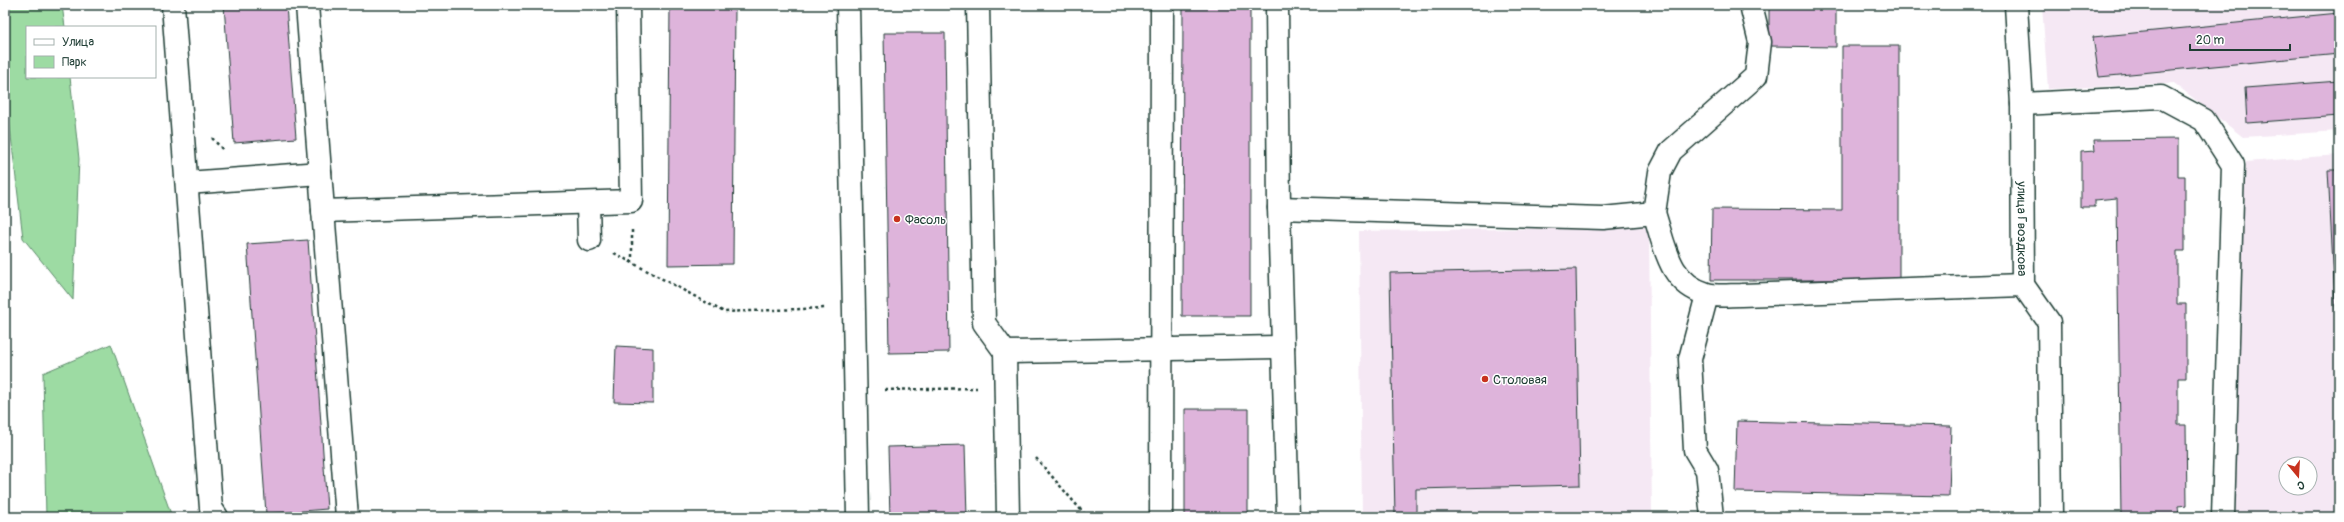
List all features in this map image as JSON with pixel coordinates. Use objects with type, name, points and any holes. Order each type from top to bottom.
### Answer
[{"type":"lane","points":[[173,5],[182,106],[211,508],[217,517]]},
{"type":"lane","points":[[307,5],[346,517]]},
{"type":"lane","points":[[323,211],[631,201],[628,5]]},
{"type":"lane","points":[[848,5],[858,517]]},
{"type":"lane","points":[[978,5],[984,323],[1005,352],[1004,387],[1008,517]]},
{"type":"lane","points":[[1161,517],[1160,349],[1162,5]]},
{"type":"lane","points":[[1278,5],[1279,208],[1288,517]]},
{"type":"lane","points":[[1751,5],[1760,42],[1756,76],[1671,151],[1660,172],[1654,213],[1672,268],[1686,284],[1707,295],[2023,285]]},
{"type":"lane","name":"улица Гвоздкова","points":[[2016,5],[2022,104],[2023,285],[2049,322],[2051,517]]},
{"type":"lane","points":[[2022,104],[2161,97],[2204,120],[2233,165],[2223,517]]},
{"type":"lane","points":[[187,183],[320,173]]},
{"type":"lane","points":[[588,203],[589,240]]},
{"type":"lane","points":[[1279,208],[1603,218],[1654,213]]},
{"type":"lane","points":[[1707,295],[1690,359],[1695,450],[1707,470],[1712,517]]},
{"type":"lane","points":[[1005,352],[1283,347]]},
{"type":"path","points":[[182,106],[250,179]]},
{"type":"path","points":[[631,201],[632,263],[724,312],[854,307]]},
{"type":"path","points":[[856,391],[1004,387]]},
{"type":"path","points":[[1005,423],[1087,517]]},
{"type":"shaded area","points":[[2042,5],[2339,5],[2339,131],[2243,137],[2174,83],[2048,89]]},
{"type":"shaded area","points":[[2339,155],[2339,517],[2232,517],[2246,162]]},
{"type":"shaded area","points":[[1649,227],[1652,517],[1362,517],[1359,231]]},
{"type":"green space","points":[[5,5],[62,5],[65,26],[26,26],[26,78],[70,78],[79,159],[73,300],[23,238],[5,85]]},
{"type":"green space","points":[[111,344],[172,517],[46,517],[43,373]]},
{"type":"building","points":[[224,5],[286,5],[296,138],[234,143]]},
{"type":"building","points":[[670,5],[735,5],[733,264],[668,265]]},
{"type":"building","points":[[1183,5],[1250,5],[1250,316],[1182,316]]},
{"type":"building","points":[[1769,5],[1836,5],[1836,47],[1769,46]]},
{"type":"building","points":[[2339,13],[2339,54],[2099,77],[2093,37]]},
{"type":"building","points":[[884,33],[945,33],[949,352],[889,353]]},
{"type":"building","points":[[1842,46],[1899,46],[1899,280],[1711,280],[1712,209],[1842,210]]},
{"type":"building","points":[[2339,81],[2339,116],[2247,123],[2245,88]]},
{"type":"building","points":[[2178,139],[2178,176],[2185,176],[2185,251],[2177,251],[2177,304],[2186,304],[2186,378],[2178,378],[2178,425],[2186,425],[2187,505],[2178,506],[2179,517],[2121,517],[2117,198],[2095,200],[2095,207],[2081,207],[2081,152],[2095,151],[2094,140]]},
{"type":"building","points":[[2328,170],[2339,170],[2339,379]]},
{"type":"building","points":[[308,240],[327,509],[266,514],[247,244]]},
{"type":"building","name":"Столовая","points":[[1576,269],[1580,485],[1416,489],[1416,516],[1395,516],[1390,273]]},
{"type":"building","points":[[616,346],[653,348],[653,403],[614,402]]},
{"type":"building","points":[[1185,409],[1248,409],[1248,517],[1185,517]]},
{"type":"building","points":[[1737,421],[1951,426],[1949,496],[1735,492]]},
{"type":"building","points":[[965,445],[967,517],[890,517],[888,447]]},
{"type":"place","name":"Фасоль","points":[[897,219]]},
{"type":"place","name":"Столовая","points":[[1485,379]]}]
